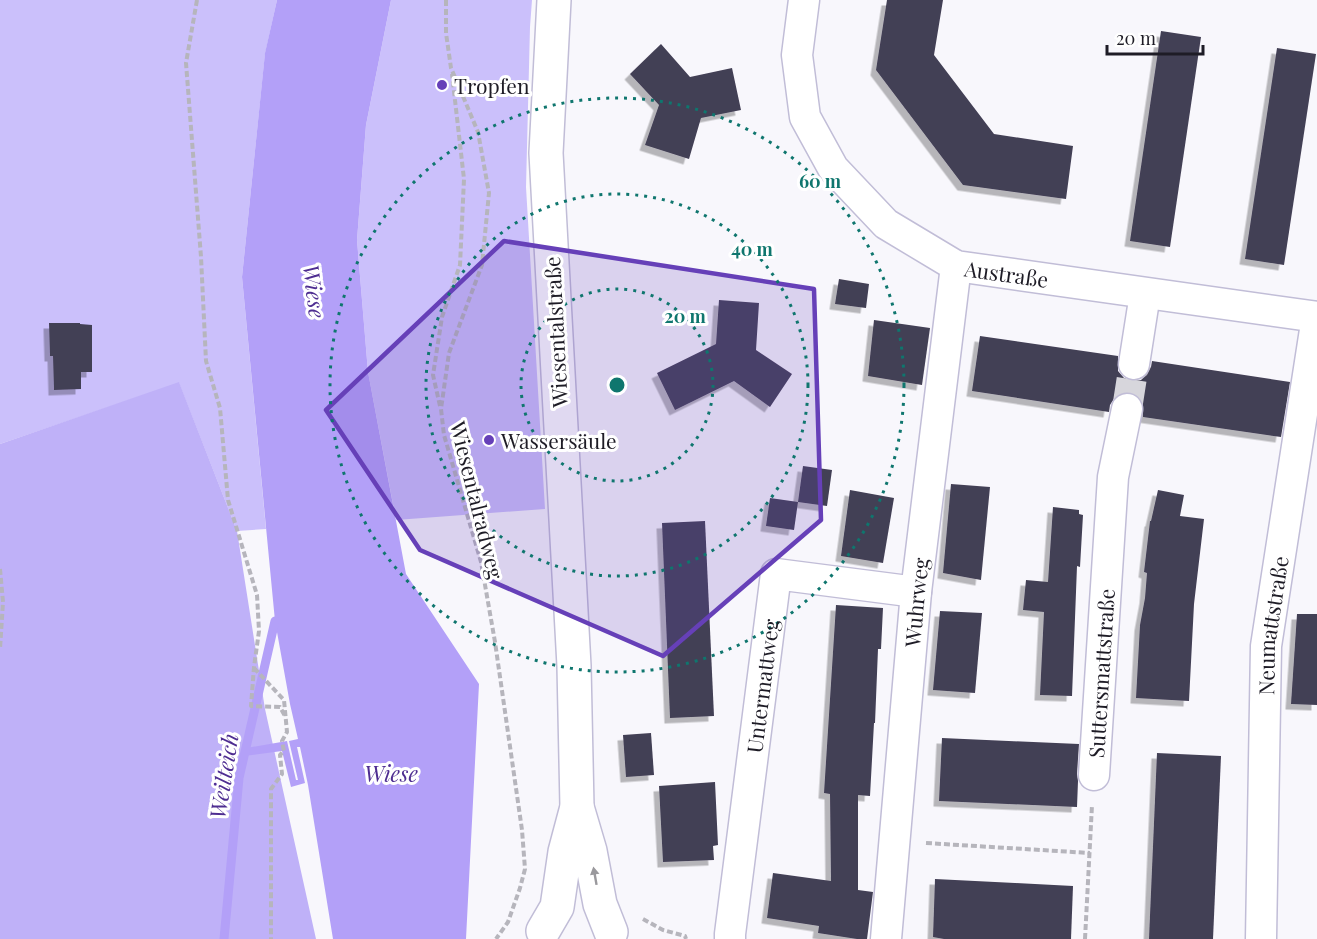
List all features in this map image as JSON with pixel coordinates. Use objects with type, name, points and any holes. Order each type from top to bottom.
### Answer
[{"type":"main road","name":"Wiesentalstraße","points":[[554,0],[546,153],[574,666],[577,807],[590,851],[600,904],[615,935]]},
{"type":"main road","name":"Wiesentalstraße","points":[[538,935],[557,907],[565,852],[577,807]]},
{"type":"main road","points":[[538,935],[556,924],[570,921],[598,925],[615,935]]},
{"type":"street","name":"Austraße","points":[[804,0],[797,55],[805,117],[833,168],[886,224],[956,266],[1317,317]]},
{"type":"street","name":"Wuhrweg","points":[[886,939],[916,592],[956,266]]},
{"type":"street","points":[[1134,364],[1144,294]]},
{"type":"street","name":"Neumattstraße","points":[[1261,939],[1266,646],[1317,317]]},
{"type":"street","name":"Suttersmattstraße","points":[[1094,776],[1113,477],[1127,409]]},
{"type":"street","name":"Untermattweg","points":[[730,939],[776,574],[916,592]]},
{"type":"path","points":[[197,0],[186,63],[201,257],[206,361],[220,408],[228,500],[256,595],[259,631],[250,706],[280,707],[285,716]]},
{"type":"path","name":"Wiesentalradweg","points":[[446,0],[446,33],[451,68],[478,132],[489,193],[482,265],[449,353],[441,409],[444,435],[481,562],[522,830],[525,869],[508,922],[496,939]]},
{"type":"path","points":[[441,409],[433,375],[442,317],[460,265],[464,179],[451,68]]},
{"type":"path","points":[[0,569],[3,603],[0,649]]},
{"type":"path","points":[[254,668],[284,700],[287,732],[282,741],[284,751],[280,755],[282,774],[271,789],[271,939]]},
{"type":"path","name":"Suttersmattstraße","points":[[1085,939],[1094,776]]},
{"type":"path","points":[[920,843],[1090,853]]},
{"type":"highlighted area","points":[[504,241],[814,289],[821,520],[663,656],[420,550],[326,410]]},
{"type":"shaded area","points":[[0,0],[277,0],[265,54],[242,277],[266,529],[237,531],[179,383],[0,444]]},
{"type":"shaded area","points":[[391,0],[532,0],[526,187],[545,509],[396,520],[368,372],[357,240],[366,125]]},
{"type":"shaded area","points":[[179,382],[237,531],[265,709],[316,939],[0,939],[0,444]]},
{"type":"water","name":"Wiese","points":[[277,0],[391,0],[366,125],[357,240],[368,372],[406,574],[479,684],[466,939],[333,939],[300,747],[297,747],[305,783],[291,787],[282,751],[244,756],[246,748],[287,741],[296,780],[298,780],[289,741],[298,739],[275,621],[242,277],[265,53]]},
{"type":"building","points":[[887,0],[943,0],[934,55],[994,134],[1073,146],[1066,199],[963,185],[876,70]]},
{"type":"building","points":[[1161,31],[1201,37],[1170,247],[1130,241]]},
{"type":"building","points":[[661,44],[690,77],[732,68],[741,110],[701,118],[689,159],[645,145],[659,105],[630,74]]},
{"type":"building","points":[[1277,48],[1316,54],[1284,265],[1245,259]]},
{"type":"building","points":[[839,279],[869,284],[866,308],[835,304]]},
{"type":"building","points":[[719,300],[759,303],[756,350],[792,374],[770,407],[734,381],[675,410],[657,373],[716,344]]},
{"type":"building","points":[[874,320],[930,328],[922,385],[868,376]]},
{"type":"building","points":[[49,323],[92,325],[92,372],[81,372],[81,389],[54,390]]},
{"type":"building","points":[[980,336],[1118,356],[1118,371],[1124,378],[1132,381],[1141,380],[1147,375],[1152,361],[1290,382],[1281,437],[1143,417],[1143,403],[1138,396],[1130,392],[1121,393],[1115,397],[1109,412],[972,391]]},
{"type":"building","points":[[803,466],[832,470],[827,506],[798,502]]},
{"type":"building","points":[[951,484],[990,487],[981,580],[943,573]]},
{"type":"building","points":[[850,490],[894,498],[883,563],[841,556]]},
{"type":"building","points":[[1158,490],[1184,495],[1180,516],[1204,519],[1194,604],[1189,701],[1136,698],[1140,625],[1147,573],[1144,572],[1150,521]]},
{"type":"building","points":[[770,498],[798,502],[794,530],[766,526]]},
{"type":"building","points":[[1053,507],[1079,510],[1079,514],[1083,515],[1080,567],[1077,566],[1072,696],[1040,695],[1044,612],[1023,610],[1026,580],[1048,582]]},
{"type":"building","points":[[705,521],[714,716],[670,718],[662,523]]},
{"type":"building","points":[[836,605],[883,608],[881,649],[878,649],[870,796],[858,795],[858,890],[873,892],[867,939],[818,933],[819,926],[767,918],[773,873],[831,881],[830,794],[824,793]]},
{"type":"building","points":[[940,611],[982,613],[975,693],[933,690]]},
{"type":"building","points":[[1297,614],[1317,614],[1317,705],[1291,704]]},
{"type":"building","points":[[651,733],[654,775],[626,777],[623,735]]},
{"type":"building","points":[[942,738],[1079,744],[1077,807],[939,801]]},
{"type":"building","points":[[1157,753],[1221,756],[1213,939],[1149,939]]},
{"type":"building","points":[[715,782],[718,845],[713,846],[714,860],[663,862],[659,786]]},
{"type":"building","points":[[935,879],[1073,886],[1071,939],[944,939],[933,937]]},
{"type":"waterway","name":"Weilteich","points":[[224,939],[239,778],[275,621]]},
{"type":"tunnel","points":[[1127,409],[1134,364]]},
{"type":"place","name":"Tropfen","points":[[442,85]]},
{"type":"place","name":"Wassersäule","points":[[489,440]]}]
